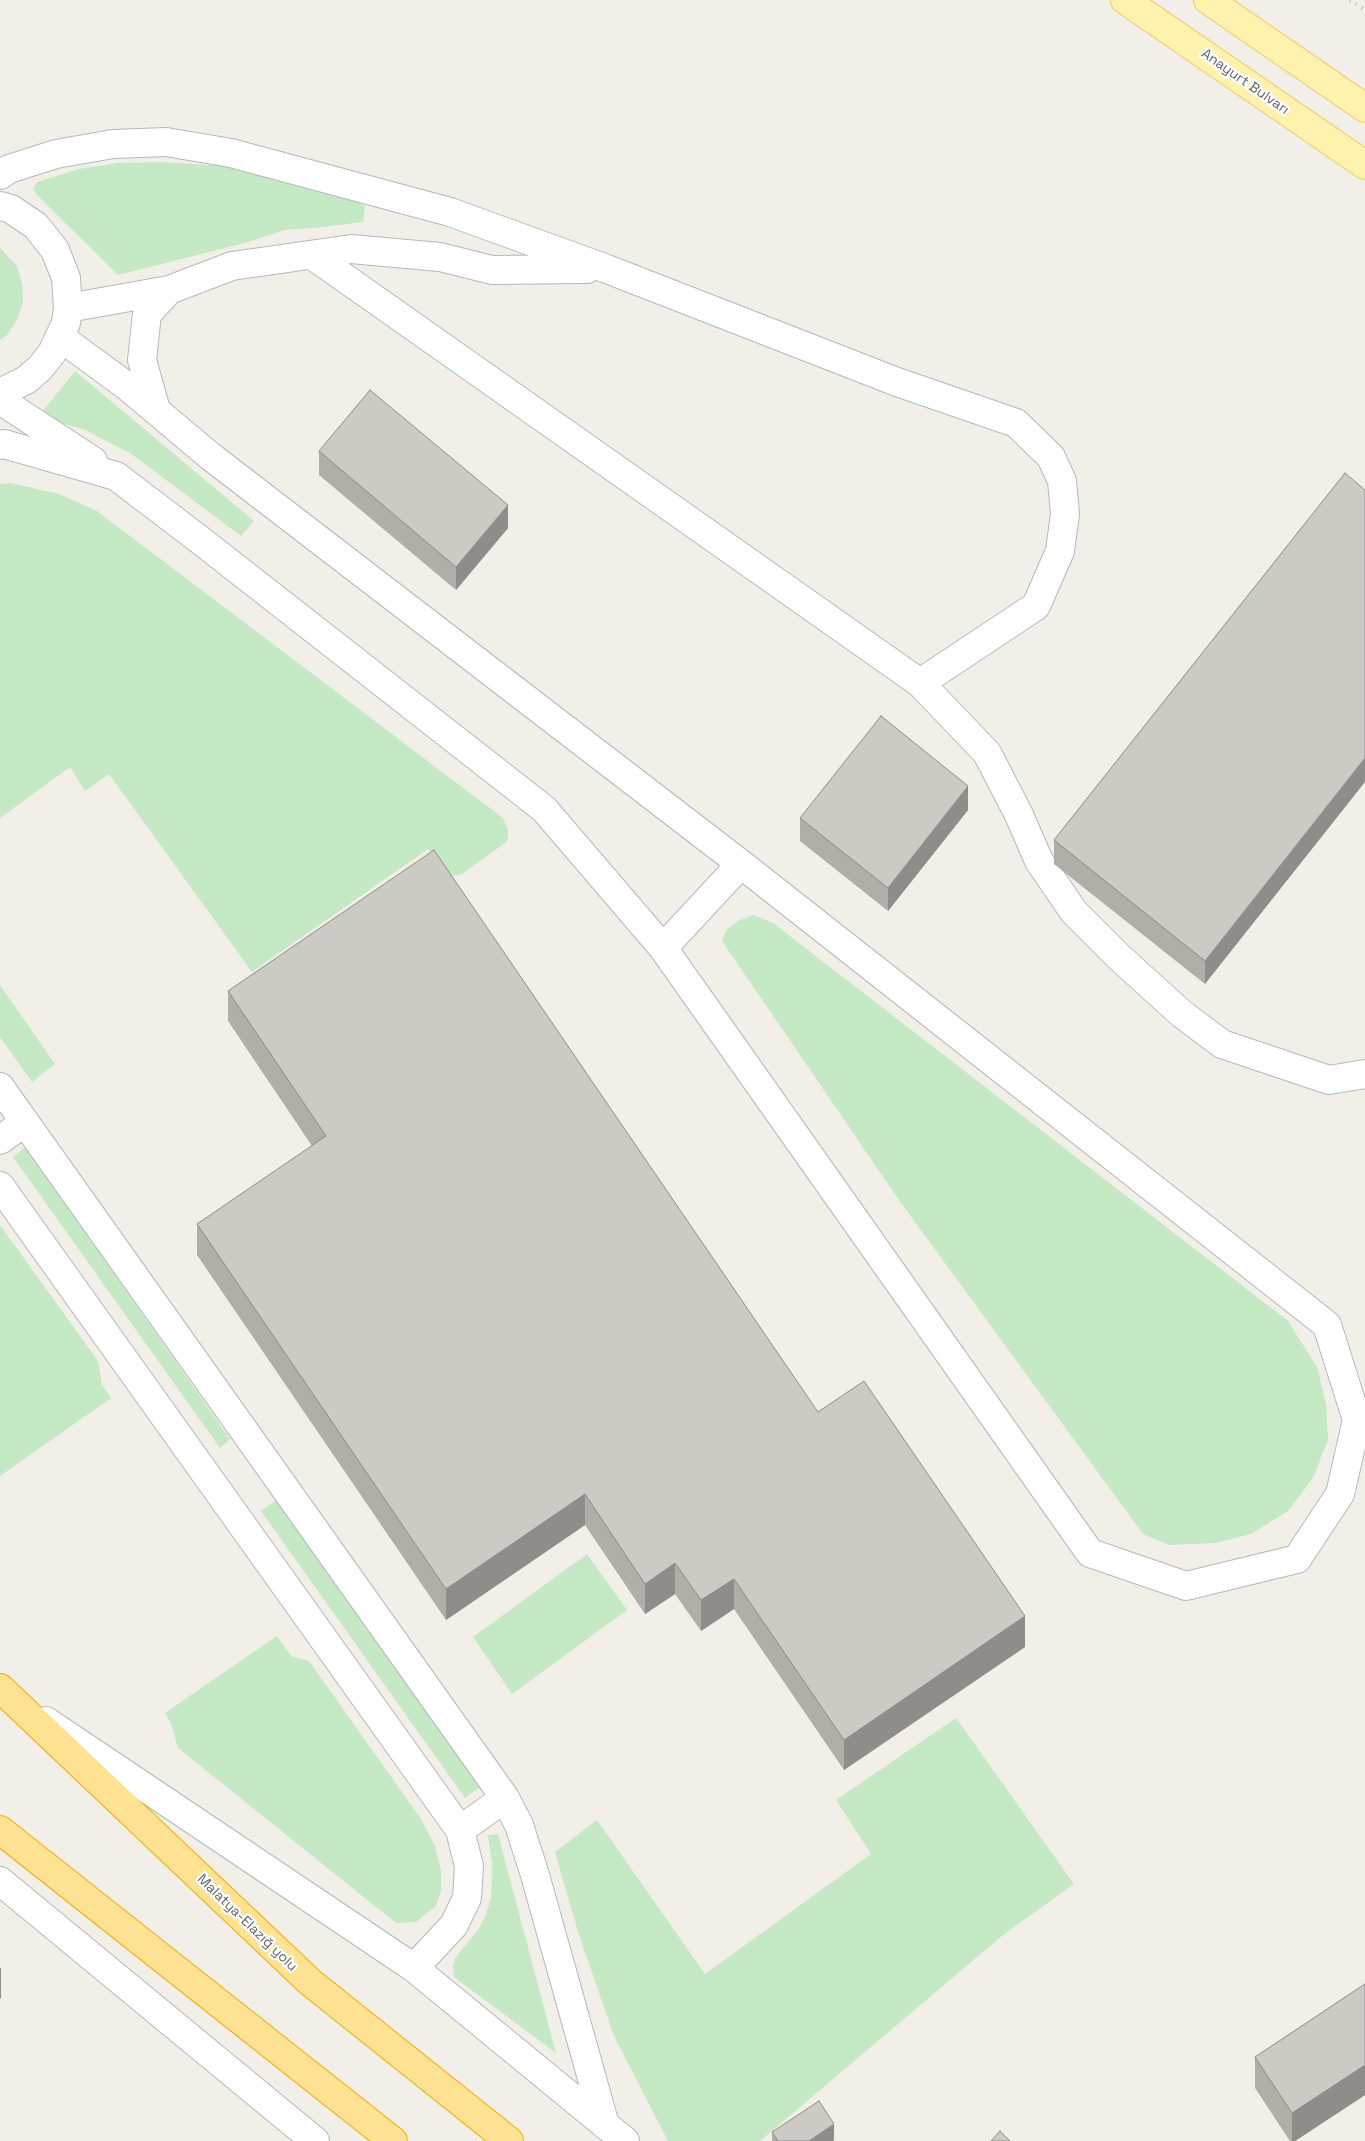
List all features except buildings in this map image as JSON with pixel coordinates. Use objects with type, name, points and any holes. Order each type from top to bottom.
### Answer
[{"type":"highway","name":"Malatya-Elazığ yolu","points":[[7,1694],[310,1982],[509,2141]]},
{"type":"highway","points":[[0,1830],[393,2141]]},
{"type":"main road","name":"Anayurt Bulvarı","points":[[1125,0],[1365,165]]},
{"type":"main road","points":[[1208,0],[1365,108]]},
{"type":"street","points":[[0,175],[9,169],[56,154],[113,144],[166,142],[231,153],[450,212],[608,269],[897,382],[1016,423],[1051,457],[1062,481],[1065,514],[1060,551],[1036,606],[920,683]]},
{"type":"street","points":[[0,206],[11,209],[36,226],[55,250],[66,278],[68,308],[60,337],[52,353],[40,368],[26,380],[0,393]]},
{"type":"street","points":[[68,308],[168,290],[232,266],[351,249],[440,257],[492,270],[608,269]]},
{"type":"street","points":[[312,255],[920,683],[987,753],[1019,814],[1039,861],[1074,912],[1119,957],[1182,1014],[1222,1044],[1329,1080],[1365,1074]]},
{"type":"street","points":[[156,410],[142,360],[147,314],[168,290]]},
{"type":"street","points":[[0,400],[116,476],[544,809],[663,948],[1090,1553],[1186,1586],[1297,1559],[1340,1494],[1357,1420],[1327,1325],[741,864],[210,456],[156,410],[60,337]]},
{"type":"street","points":[[0,445],[4,444],[116,476]]},
{"type":"street","points":[[663,948],[741,864]]},
{"type":"street","points":[[0,1087],[506,1798],[519,1825],[615,2133]]},
{"type":"street","points":[[0,1140],[25,1122]]},
{"type":"street","points":[[0,1186],[460,1830],[469,1866],[467,1898],[454,1925],[414,1968]]},
{"type":"street","points":[[7,1694],[414,1968],[615,2133]]},
{"type":"street","points":[[460,1830],[506,1798]]},
{"type":"street","points":[[0,1881],[314,2141]]},
{"type":"green space","points":[[160,162],[240,167],[337,192],[365,206],[363,222],[284,230],[245,243],[118,275],[33,189],[37,182],[79,169],[118,163]]},
{"type":"green space","points":[[0,248],[17,266],[22,284],[23,302],[17,320],[7,335],[0,340]]},
{"type":"green space","points":[[75,371],[254,521],[241,536],[130,453],[83,429],[38,417]]},
{"type":"green space","points":[[11,483],[59,494],[97,511],[503,818],[508,829],[508,838],[505,843],[462,874],[449,877],[428,849],[252,972],[109,774],[85,791],[70,767],[0,818],[0,484]]},
{"type":"green space","points":[[753,915],[773,923],[1288,1321],[1317,1367],[1326,1404],[1328,1440],[1313,1478],[1288,1511],[1251,1534],[1215,1543],[1169,1545],[1143,1534],[901,1203],[722,941],[727,929],[738,921]]},
{"type":"green space","points":[[0,985],[55,1064],[32,1082],[0,1037]]},
{"type":"green space","points":[[25,1147],[230,1439],[220,1448],[13,1157]]},
{"type":"green space","points":[[0,1225],[98,1361],[102,1385],[111,1398],[0,1476]]},
{"type":"green space","points":[[276,1500],[480,1787],[465,1798],[261,1511]]},
{"type":"green space","points":[[587,1554],[627,1610],[512,1694],[473,1637]]},
{"type":"green space","points":[[277,1636],[291,1656],[309,1661],[421,1819],[435,1846],[441,1871],[441,1891],[436,1906],[416,1922],[396,1923],[178,1748],[171,1723],[165,1713]]},
{"type":"green space","points":[[956,1718],[1074,1884],[1003,1935],[760,2141],[668,2141],[614,2036],[579,1935],[555,1852],[597,1820],[705,1974],[871,1854],[836,1800]]},
{"type":"green space","points":[[498,1834],[556,2053],[454,1977],[453,1965],[456,1957],[480,1927],[491,1898],[492,1863],[488,1835]]},
{"type":"railway","points":[[1350,0],[1365,10]]}]
